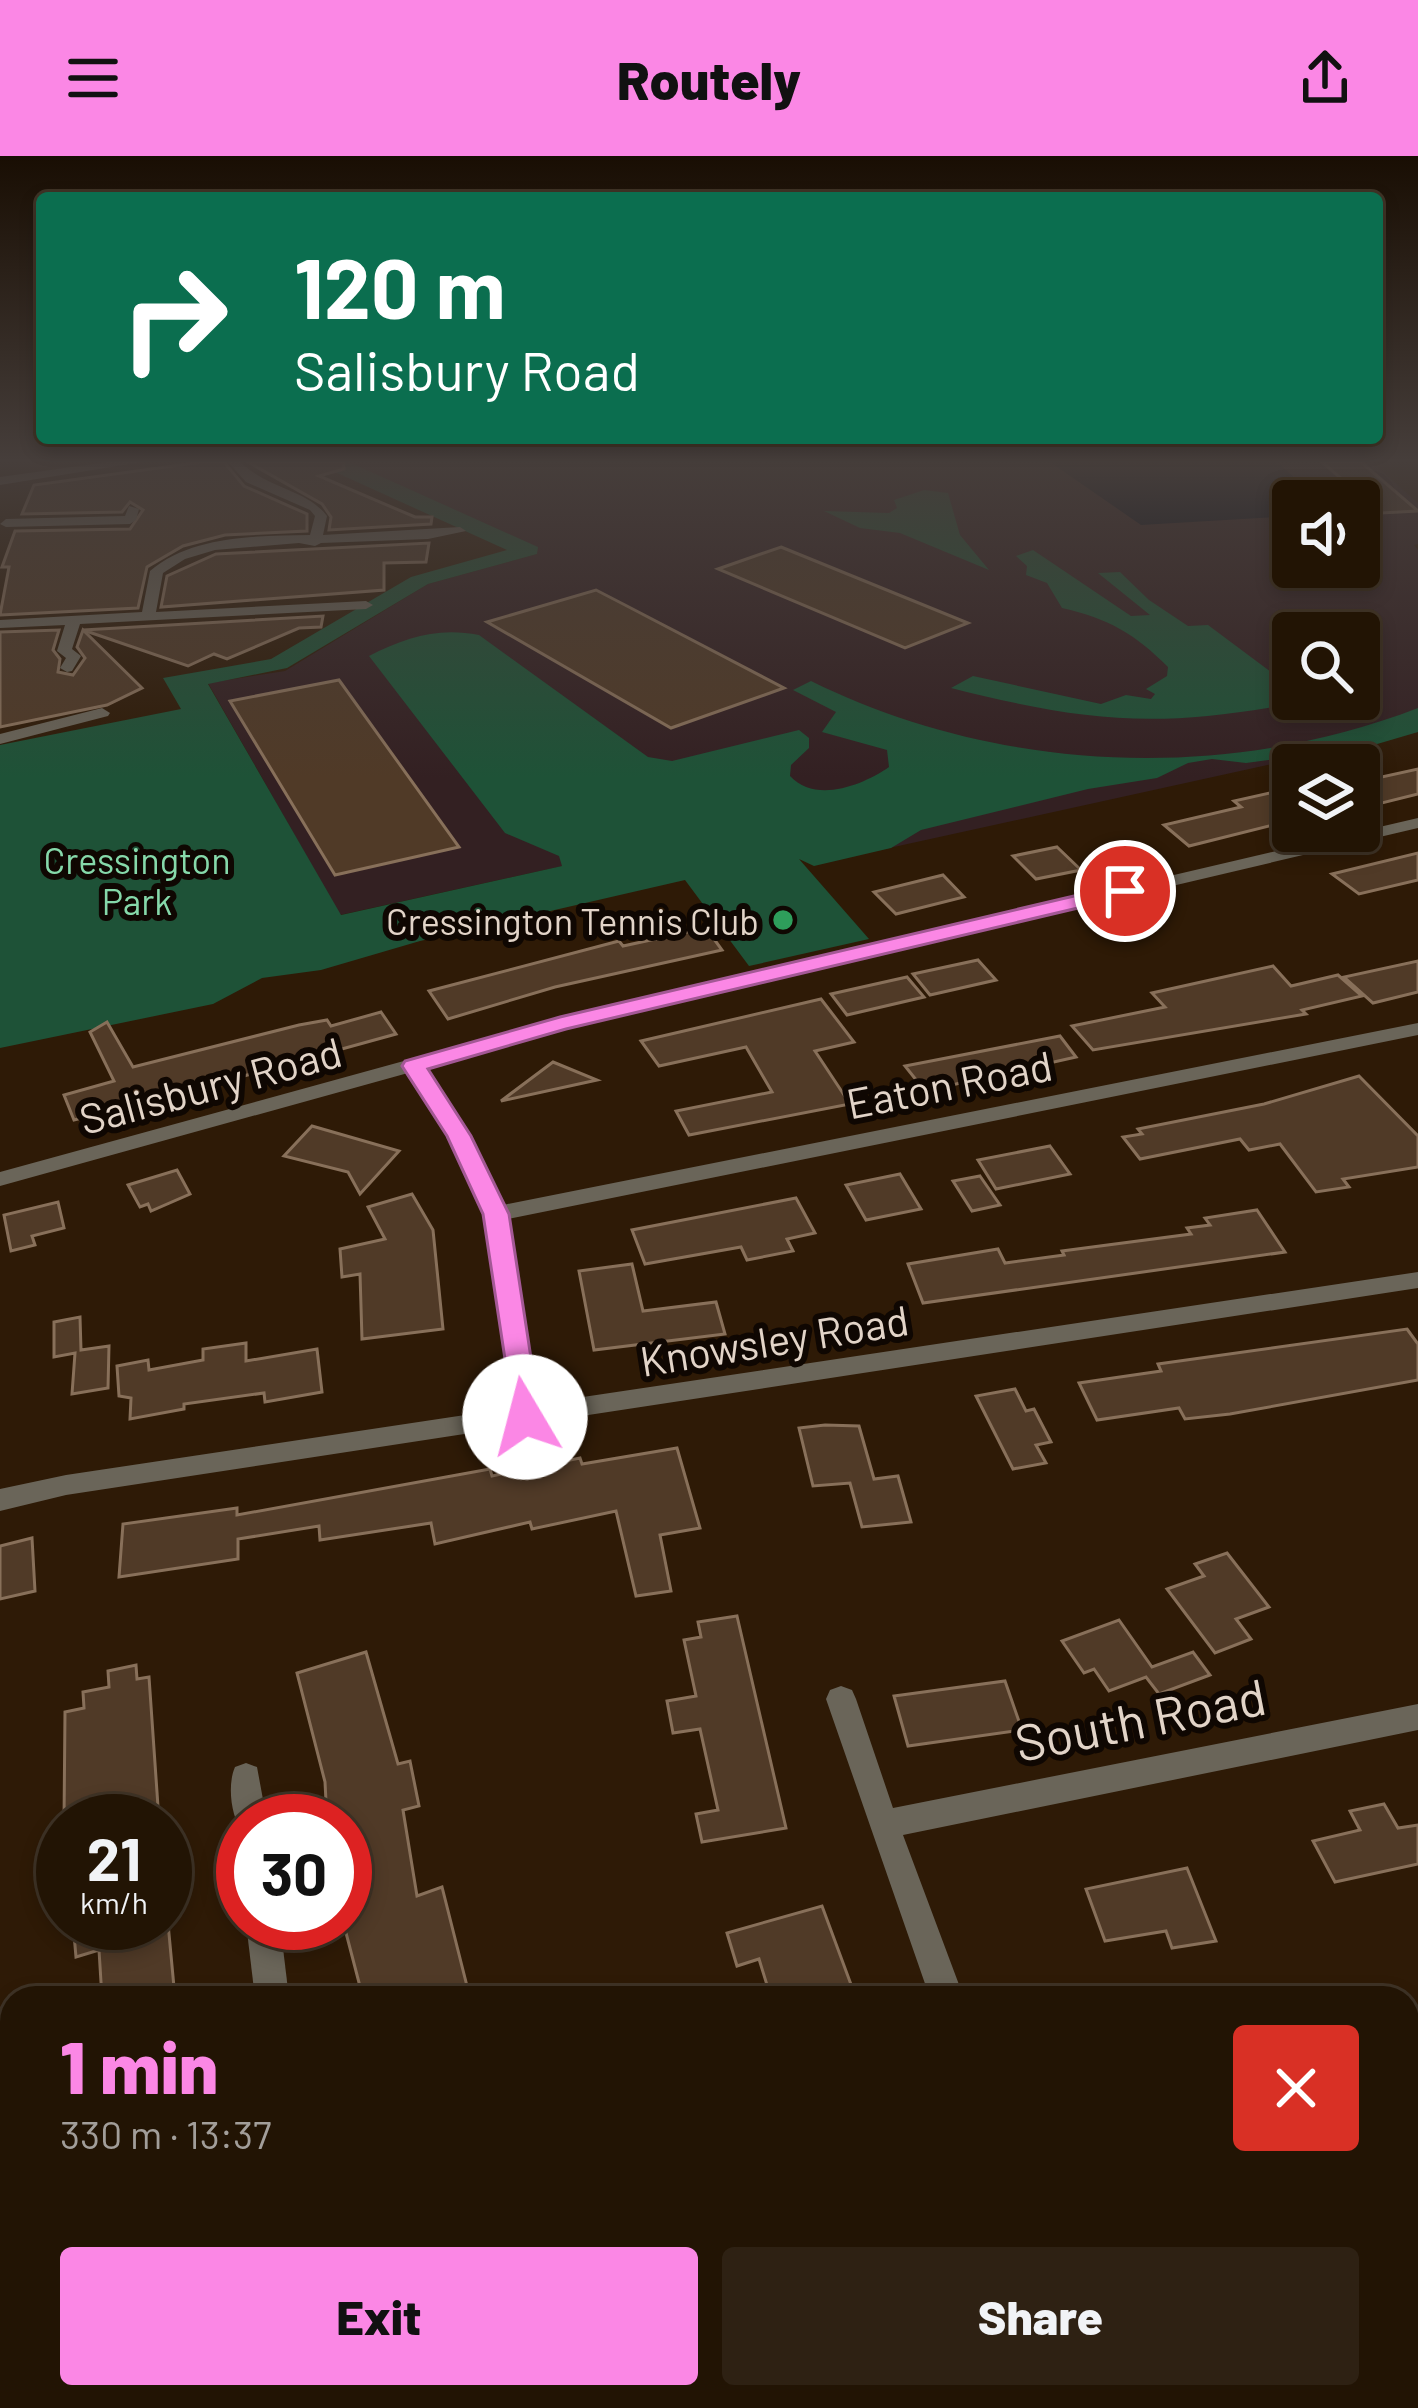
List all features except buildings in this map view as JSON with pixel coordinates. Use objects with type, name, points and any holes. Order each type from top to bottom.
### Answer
[{"type":"street","points":[[148,616],[163,567]]},
{"type":"street","points":[[0,623],[366,605]]},
{"type":"street","points":[[67,668],[74,656],[64,651],[74,620]]},
{"type":"street","points":[[0,739],[102,713]]},
{"type":"street","name":"Salisbury Road","points":[[0,1179],[560,1024],[1418,823]]},
{"type":"street","name":"Eaton Road","points":[[496,1214],[1418,1029]]},
{"type":"street","points":[[414,1066],[459,1136],[496,1214],[525,1417]]},
{"type":"street","name":"Knowsley Road","points":[[0,1499],[66,1485],[1418,1280]]},
{"type":"street","points":[[841,1699],[943,1986]]},
{"type":"street","name":"South Road","points":[[884,1826],[1418,1717]]},
{"type":"street","points":[[246,1777],[248,1794]]},
{"type":"street","points":[[266,1950],[271,1986]]},
{"type":"shaded area","points":[[489,567],[1272,567],[1272,588],[1380,588],[1380,567],[1418,567],[1418,732],[1363,744],[1272,744],[1272,764],[871,852],[826,808],[340,915],[208,683],[285,671],[428,584]]},
{"type":"green space","name":"Cressington Park","points":[[446,567],[489,567],[428,584],[287,668],[208,684],[341,915],[562,866],[559,856],[505,833],[369,656],[422,635],[479,635],[648,757],[672,761],[799,730],[809,738],[809,748],[791,765],[790,776],[813,789],[840,789],[889,767],[887,750],[822,732],[836,712],[793,690],[811,681],[883,712],[957,735],[1034,750],[1190,757],[1272,747],[1272,760],[1188,763],[1157,778],[1088,789],[921,830],[891,848],[814,866],[799,859],[869,939],[749,966],[685,880],[420,941],[321,970],[262,978],[213,1004],[0,1048],[0,745],[181,709],[163,678],[271,659],[411,577]]},
{"type":"green space","points":[[1027,567],[1058,567],[1131,616],[1150,615],[1098,573],[1120,572],[1149,600],[1188,626],[1208,625],[1272,673],[1272,707],[1202,716],[1122,718],[1042,708],[951,688],[973,676],[1101,704],[1126,695],[1151,699],[1155,694],[1146,689],[1167,676],[1168,667],[1132,636],[1062,608],[1047,583],[1026,575]]},
{"type":"green space","name":"Cressington Park","points":[[1418,708],[1418,732],[1377,744],[1286,744],[1344,732]]},
{"type":"place","name":"Cressington Tennis Club","points":[[783,920]]},
{"type":"route","points":[[525,1417],[496,1214],[459,1136],[414,1066],[560,1024],[1125,891]]}]
